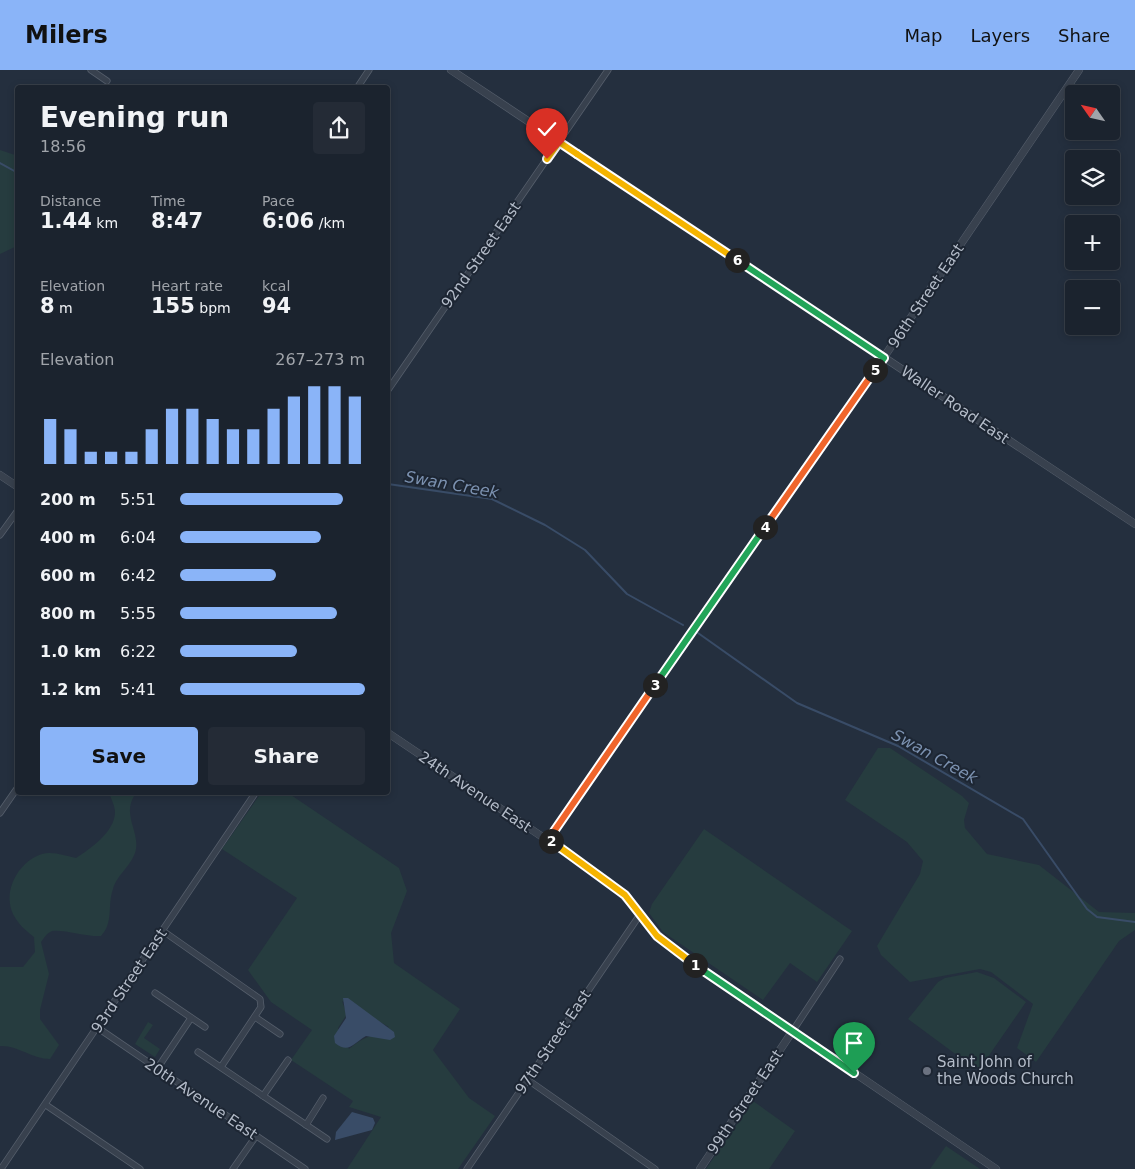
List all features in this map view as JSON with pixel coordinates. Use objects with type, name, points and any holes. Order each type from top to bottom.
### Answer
[{"type":"street","points":[[90,70],[106,81]]},
{"type":"street","points":[[359,85],[369,70]]},
{"type":"street","name":"Waller Road East","points":[[451,70],[1135,524]]},
{"type":"street","name":"92nd Street East","points":[[390,387],[608,70]]},
{"type":"street","name":"96th Street East","points":[[548,840],[884,358],[1079,70]]},
{"type":"street","points":[[0,475],[15,485]]},
{"type":"street","points":[[0,535],[15,514]]},
{"type":"street","name":"24th Avenue East","points":[[390,734],[548,840],[625,895],[640,916],[663,942],[792,1032],[996,1169]]},
{"type":"street","points":[[0,813],[15,791]]},
{"type":"street","name":"93rd Street East","points":[[1,1169],[254,795]]},
{"type":"street","name":"97th Street East","points":[[467,1169],[640,916]]},
{"type":"street","points":[[163,931],[258,996],[261,1007],[221,1067]]},
{"type":"street","name":"99th Street East","points":[[700,1169],[840,959]]},
{"type":"street","points":[[155,993],[205,1027]]},
{"type":"street","points":[[255,1017],[280,1034]]},
{"type":"street","points":[[157,1069],[191,1018]]},
{"type":"street","name":"20th Avenue East","points":[[98,1028],[305,1169]]},
{"type":"street","points":[[198,1052],[327,1139]]},
{"type":"street","points":[[263,1096],[288,1060]]},
{"type":"street","points":[[528,1080],[655,1169]]},
{"type":"street","points":[[306,1125],[323,1098]]},
{"type":"street","points":[[46,1105],[140,1169]]},
{"type":"street","points":[[233,1169],[256,1136]]},
{"type":"green space","points":[[0,150],[15,155],[15,247],[0,254]]},
{"type":"green space","points":[[878,748],[890,748],[962,796],[969,803],[964,820],[965,828],[987,854],[1039,865],[1099,912],[1135,913],[1135,930],[1119,941],[1036,1062],[1017,1048],[1033,1004],[991,972],[980,969],[910,982],[881,955],[877,946],[920,874],[923,861],[907,842],[845,800]]},
{"type":"green space","points":[[110,795],[135,795],[130,808],[130,815],[136,849],[113,889],[108,925],[105,931],[101,936],[52,931],[41,942],[49,974],[40,1010],[40,1019],[59,1045],[50,1059],[37,1057],[7,1046],[0,1046],[0,967],[23,967],[35,952],[34,937],[17,921],[10,905],[11,887],[15,878],[26,863],[42,854],[51,853],[76,858],[88,850],[101,839],[111,826],[115,812]]},
{"type":"green space","points":[[260,795],[291,795],[399,868],[407,891],[391,933],[394,963],[460,1009],[433,1050],[469,1098],[495,1116],[458,1169],[347,1169],[381,1117],[349,1107],[353,1101],[291,1060],[312,1030],[271,1002],[248,970],[297,898],[222,849]],"holes":[[[342,1001],[389,1027],[363,1039],[349,1049],[338,1028],[347,1014]]]},
{"type":"green space","points":[[704,829],[852,931],[817,982],[790,963],[763,1000],[663,932],[649,913],[652,904]]},
{"type":"green space","points":[[977,972],[994,978],[1026,1002],[981,1067],[973,1067],[908,1019],[938,982],[945,978]]},
{"type":"green space","points":[[148,1022],[153,1025],[144,1038],[160,1049],[155,1057],[135,1044]]},
{"type":"green space","points":[[753,1101],[795,1131],[769,1169],[706,1169]]},
{"type":"green space","points":[[946,1146],[980,1169],[930,1169]]},
{"type":"water","points":[[343,998],[348,998],[394,1032],[395,1037],[390,1040],[366,1036],[347,1048],[335,1043],[334,1036],[346,1018]]},
{"type":"water","points":[[352,1112],[373,1118],[375,1123],[372,1130],[335,1140],[336,1132]]},
{"type":"waterway","name":"Swan Creek","points":[[0,163],[15,171]]},
{"type":"waterway","name":"Swan Creek","points":[[390,484],[492,499],[545,525],[585,550],[627,594],[683,625]]},
{"type":"waterway","name":"Swan Creek","points":[[698,633],[797,703],[898,746],[1023,819],[1087,909],[1097,917],[1135,922]]},
{"type":"place","name":"Saint John of the Woods Church","points":[[927,1071]]},
{"type":"route","points":[[547,159],[559,142],[884,358],[548,840],[608,881],[625,895],[640,916],[663,942],[854,1073]]}]
